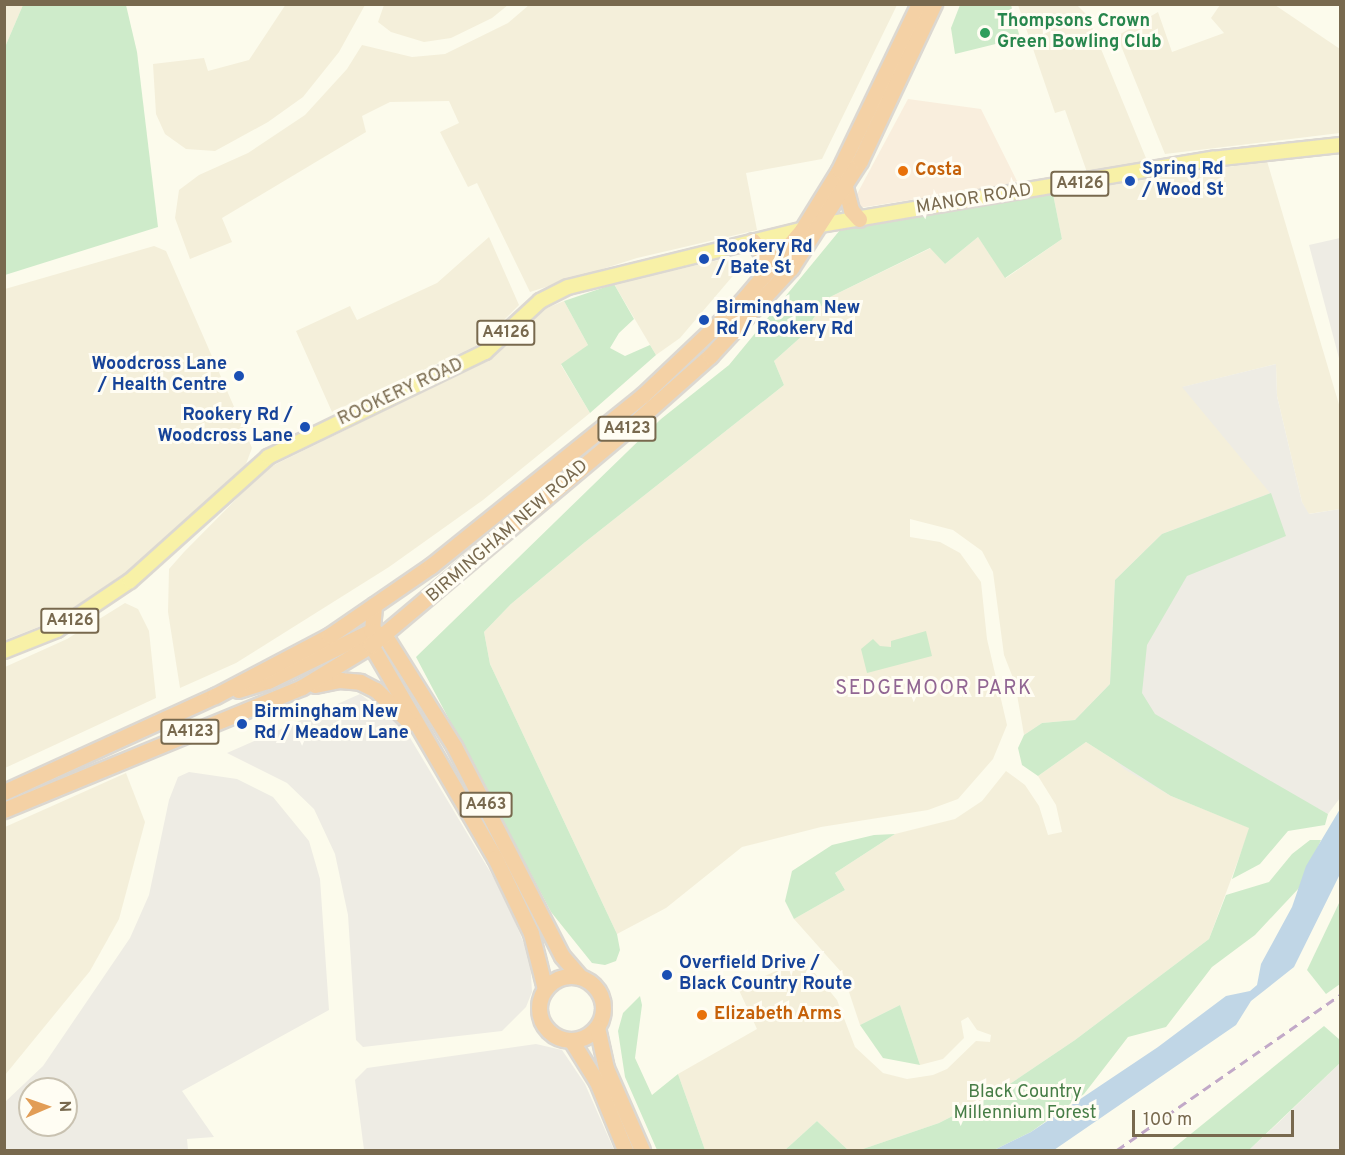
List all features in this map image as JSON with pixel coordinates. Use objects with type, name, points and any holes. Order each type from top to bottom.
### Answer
[{"type":"highway","name":"BIRMINGHAM NEW ROAD","points":[[4,792],[215,696],[329,636],[431,566],[643,395],[716,328],[763,278],[802,230],[839,170],[919,4]]},
{"type":"highway","name":"BIRMINGHAM NEW ROAD","points":[[4,810],[302,687],[376,638],[710,356],[765,299],[845,187],[892,98],[934,4]]},
{"type":"highway","points":[[845,187],[850,210],[859,219]]},
{"type":"highway","points":[[753,241],[764,257],[763,278]]},
{"type":"highway","points":[[374,605],[376,638]]},
{"type":"highway","name":"A4123","points":[[215,696],[268,681],[376,638]]},
{"type":"highway","name":"A463","points":[[376,638],[421,733],[465,804],[521,910],[538,954],[545,989]]},
{"type":"highway","name":"A463","points":[[376,638],[454,746],[562,956],[580,977]]},
{"type":"highway","name":"A463","points":[[302,687],[339,680],[360,682],[376,690],[421,733]]},
{"type":"highway","points":[[563,976],[580,977],[591,983],[602,999],[602,1017],[597,1027],[586,1036],[571,1040],[555,1036],[541,1021],[539,1001],[545,989],[563,976]]},
{"type":"highway","points":[[597,1027],[606,1068],[642,1150]]},
{"type":"highway","points":[[571,1040],[597,1082],[625,1150]]},
{"type":"main road","name":"MANOR ROAD","points":[[820,225],[1212,159],[1341,145]]},
{"type":"main road","name":"A4126","points":[[802,230],[820,225]]},
{"type":"main road","name":"ROOKERY ROAD","points":[[4,651],[57,630],[130,580],[268,457],[485,352],[553,293],[683,256],[802,230]]},
{"type":"shaded area","points":[[286,4],[365,5],[339,52],[303,97],[268,122],[215,151],[186,149],[165,134],[156,114],[153,64],[204,58],[208,71],[249,60]]},
{"type":"shaded area","points":[[384,4],[508,5],[492,18],[451,38],[424,42],[391,32],[378,22]]},
{"type":"shaded area","points":[[5,5],[23,5],[5,47]]},
{"type":"shaded area","points":[[529,5],[897,5],[822,159],[746,173],[757,230],[637,258],[530,292],[477,183],[468,187],[440,132],[459,123],[449,101],[390,102],[362,116],[366,132],[222,218],[232,242],[190,259],[175,218],[179,190],[199,175],[248,153],[305,115],[347,69],[362,45],[412,57],[445,54],[508,23]]},
{"type":"shaded area","points":[[1018,5],[1077,5],[1087,15],[1148,163],[1088,175],[1065,110],[1055,113]]},
{"type":"shaded area","points":[[1220,5],[1275,5],[1340,49],[1340,133],[1165,154],[1117,36],[1158,12],[1172,52],[1224,33],[1211,18]]},
{"type":"shaded area","points":[[908,99],[981,109],[1018,183],[859,208],[857,194]]},
{"type":"shaded area","points":[[1267,161],[1340,408],[1340,509],[1308,514],[1302,502],[1277,396],[1276,364],[1183,387],[1271,493],[1162,534],[1115,580],[1110,684],[1075,720],[1042,723],[1024,735],[1015,683],[1004,655],[993,572],[982,551],[953,530],[910,519],[910,537],[940,542],[960,553],[981,582],[987,639],[1007,725],[993,759],[958,799],[928,810],[821,827],[742,847],[666,908],[617,934],[490,664],[484,632],[511,604],[584,543],[784,385],[774,361],[802,336],[826,299],[931,248],[945,264],[978,237],[1006,278],[1062,239],[1053,194]]},
{"type":"shaded area","points":[[489,237],[519,305],[480,344],[332,412],[296,331],[350,306],[357,320],[437,283]]},
{"type":"shaded area","points":[[1340,238],[1340,362],[1309,245]]},
{"type":"shaded area","points":[[154,246],[166,251],[252,448],[246,464],[146,561],[51,622],[5,640],[5,289]]},
{"type":"shaded area","points":[[723,259],[743,264],[680,338],[656,355],[614,284]]},
{"type":"shaded area","points":[[564,301],[588,345],[561,365],[590,413],[483,500],[389,567],[236,663],[180,688],[168,612],[169,569],[266,469],[488,360],[547,308]]},
{"type":"shaded area","points":[[1276,364],[1277,396],[1302,502],[1309,514],[1340,509],[1340,798],[1328,814],[1308,803],[1171,796],[1124,769],[1075,720],[1110,684],[1115,580],[1162,534],[1270,493],[1182,387]]},
{"type":"shaded area","points":[[125,603],[138,609],[149,631],[156,698],[5,768],[5,667],[67,639]]},
{"type":"shaded area","points":[[360,694],[403,726],[504,895],[530,958],[532,992],[526,1007],[502,1031],[363,1047],[356,1040],[348,915],[335,854],[314,809],[287,783],[227,753]]},
{"type":"shaded area","points":[[1086,742],[1171,796],[1250,828],[1209,939],[1075,1040],[992,1096],[939,1123],[860,1150],[848,1150],[817,1121],[785,1150],[705,1150],[678,1074],[757,1029],[738,988],[803,959],[837,1000],[855,1047],[883,1073],[907,1079],[933,1075],[947,1069],[976,1041],[990,1042],[991,1035],[977,1030],[968,1017],[961,1021],[964,1038],[943,1059],[920,1065],[900,1005],[860,1025],[843,974],[794,919],[845,890],[835,873],[895,834],[955,819],[982,801],[1006,771],[1025,785],[1039,806],[1048,835],[1062,832],[1056,805],[1038,776]]},
{"type":"shaded area","points":[[189,772],[237,779],[273,797],[309,841],[320,879],[329,1010],[182,1091],[214,1137],[187,1139],[188,1150],[5,1150],[5,1102],[18,1090],[18,1137],[78,1137],[78,1077],[31,1077],[43,1066],[130,938],[149,895],[169,800],[178,777]]},
{"type":"shaded area","points":[[126,773],[145,822],[119,919],[90,971],[5,1075],[5,827]]},
{"type":"shaded area","points":[[536,1044],[562,1050],[585,1084],[614,1150],[364,1150],[355,1080],[367,1068]]},
{"type":"shaded area","points":[[1340,1063],[1340,1150],[1249,1150],[1278,1123]]},
{"type":"green space","points":[[23,5],[126,5],[137,52],[158,227],[5,275],[5,47]]},
{"type":"green space","name":"Thompsons Crown Green Bowling Club","points":[[960,5],[1011,5],[1020,38],[955,54],[951,28]]},
{"type":"green space","points":[[1053,194],[1062,239],[1005,278],[978,237],[945,264],[930,248],[826,299],[802,336],[774,361],[784,385],[584,543],[511,604],[484,632],[490,664],[617,934],[620,950],[616,961],[605,965],[592,963],[551,912],[416,657],[661,419],[729,365],[840,230]]},
{"type":"green space","points":[[614,284],[634,319],[619,333],[610,348],[625,356],[650,345],[656,355],[590,413],[561,364],[588,345],[564,301]]},
{"type":"green space","points":[[1271,493],[1286,536],[1187,576],[1147,645],[1142,693],[1155,714],[1328,814],[1325,825],[1288,831],[1260,864],[1232,879],[1249,828],[1171,796],[1086,742],[1038,776],[1022,765],[1018,748],[1024,735],[1042,723],[1075,720],[1110,684],[1115,580],[1162,534]]},
{"type":"green space","points":[[926,631],[932,656],[867,673],[861,649],[873,639],[880,646],[891,647],[891,641]]},
{"type":"green space","points":[[895,834],[835,873],[845,890],[794,919],[785,901],[792,871],[832,845],[874,835]]},
{"type":"green space","name":"Black Country Millennium Forest","points":[[1310,840],[1321,840],[1300,887],[1255,935],[1212,967],[1166,1027],[1128,1037],[1084,1094],[1031,1132],[994,1150],[860,1150],[939,1123],[992,1096],[1075,1040],[1209,939],[1226,895],[1269,882],[1292,854]]},
{"type":"green space","points":[[1340,901],[1340,984],[1326,994],[1307,970]]},
{"type":"green space","points":[[640,996],[642,1005],[635,1058],[652,1095],[678,1074],[705,1150],[657,1150],[625,1077],[618,1031],[623,1013]]},
{"type":"green space","points":[[900,1005],[920,1065],[883,1058],[860,1025]]},
{"type":"green space","points":[[1324,1026],[1340,1040],[1340,1063],[1249,1150],[1171,1150]]},
{"type":"green space","points":[[817,1121],[848,1150],[785,1150]]},
{"type":"water","points":[[1340,809],[1340,874],[1294,967],[1251,1001],[1236,1025],[1054,1150],[994,1150],[1031,1132],[1158,1047],[1226,996],[1250,991],[1257,985],[1261,964],[1292,907],[1306,866]]},
{"type":"railway","points":[[1117,1150],[1340,995]]},
{"type":"place","name":"Thompsons Crown Green Bowling Club","points":[[985,33]]},
{"type":"place","name":"Costa","points":[[903,171]]},
{"type":"place","name":"Spring Rd / Wood St","points":[[1130,181]]},
{"type":"place","name":"Rookery Rd / Bate St","points":[[704,259]]},
{"type":"place","name":"Birmingham New Rd / Rookery Rd","points":[[704,320]]},
{"type":"place","name":"Woodcross Lane / Health Centre","points":[[239,376]]},
{"type":"place","name":"Rookery Rd / Woodcross Lane","points":[[305,427]]},
{"type":"place","name":"Birmingham New Rd / Meadow Lane","points":[[242,724]]},
{"type":"place","name":"Overfield Drive / Black Country Route","points":[[667,975]]},
{"type":"place","name":"Elizabeth Arms","points":[[702,1015]]},
{"type":"district","name":"SEDGEMOOR PARK","points":[[934,689]]}]
